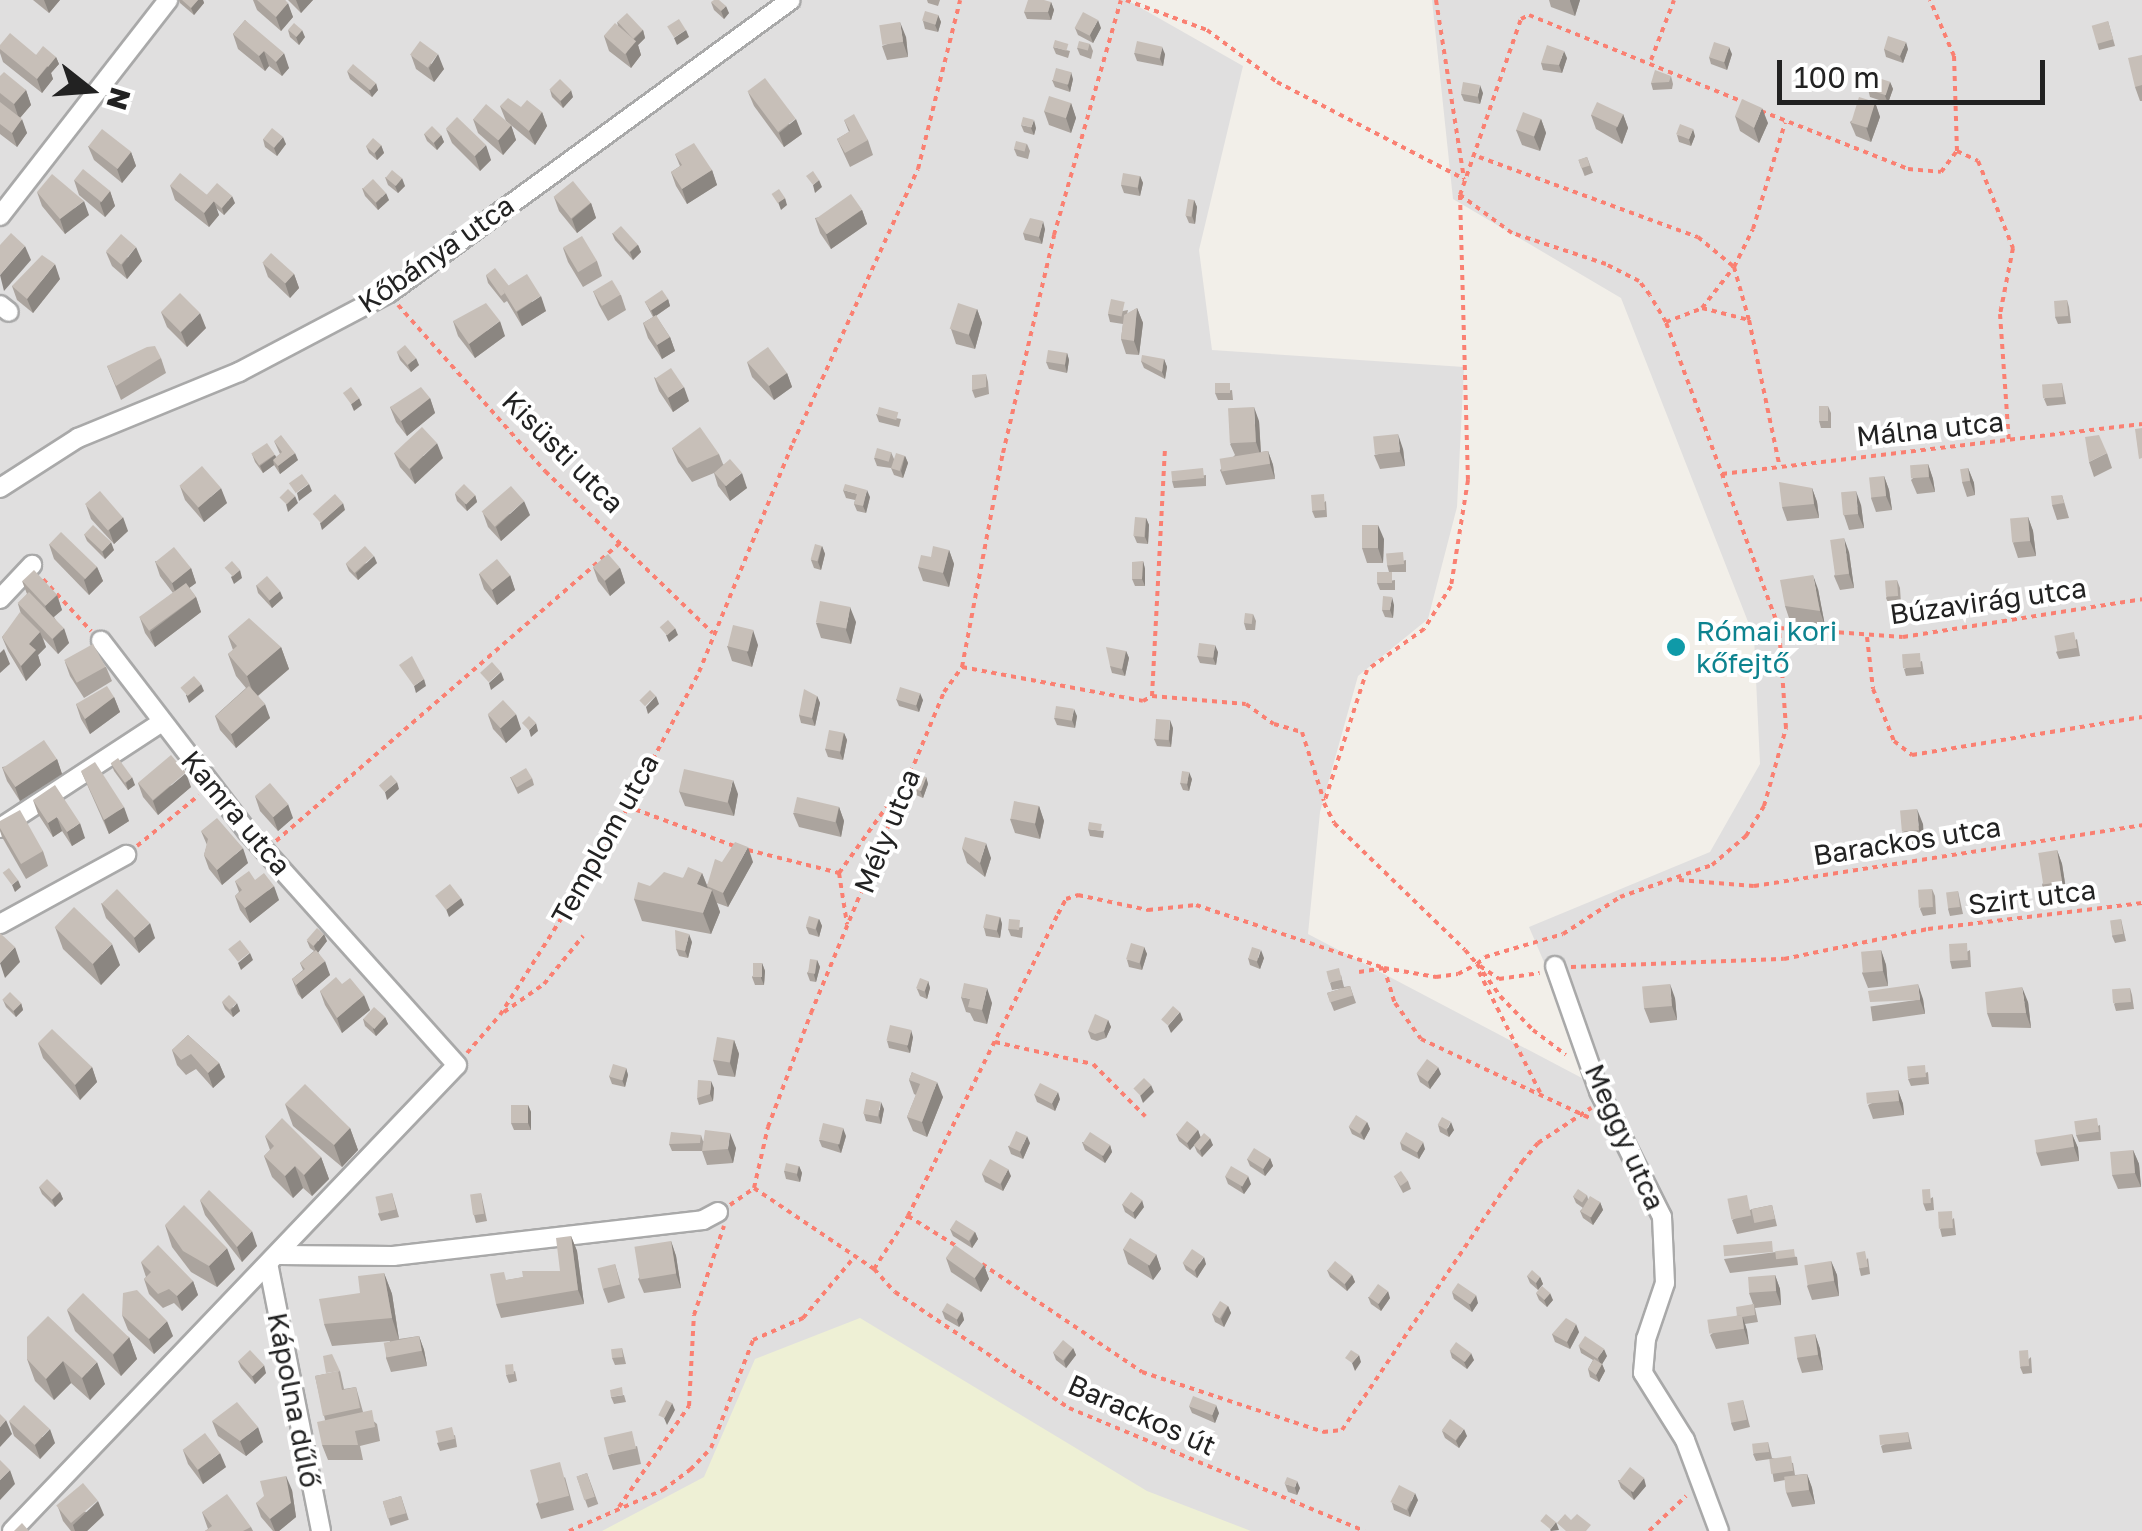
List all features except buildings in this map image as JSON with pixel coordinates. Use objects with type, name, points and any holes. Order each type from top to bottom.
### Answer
[{"type":"street","points":[[0,216],[168,0]]},
{"type":"street","name":"Kőbánya utca","points":[[0,488],[78,438],[239,372],[388,294],[791,0]]},
{"type":"street","points":[[0,600],[32,564]]},
{"type":"street","name":"Kamra utca","points":[[101,641],[265,851],[457,1065]]},
{"type":"street","points":[[0,828],[162,722]]},
{"type":"street","points":[[0,924],[126,855]]},
{"type":"street","name":"Meggy utca","points":[[1555,966],[1596,1083],[1662,1217],[1663,1296],[1646,1339],[1643,1373],[1685,1440],[1719,1531]]},
{"type":"street","points":[[12,1531],[274,1261],[457,1065]]},
{"type":"street","points":[[274,1261],[394,1256],[703,1220],[718,1212]]},
{"type":"street","name":"Kápolna dűlő","points":[[274,1261],[322,1531]]},
{"type":"path","name":"Templom utca","points":[[457,1065],[500,1014],[626,806],[714,634],[918,169],[960,0]]},
{"type":"path","points":[[1123,0],[1207,30],[1293,92],[1464,179]]},
{"type":"path","name":"Mély utca","points":[[754,1188],[768,1127],[847,928],[899,812],[905,782],[944,692],[962,667],[1003,452],[1123,0]]},
{"type":"path","points":[[1436,0],[1464,179]]},
{"type":"path","points":[[1651,60],[1674,0]]},
{"type":"path","points":[[1324,803],[1367,670],[1424,629],[1451,586],[1468,480],[1460,196],[1464,179],[1478,156],[1521,18],[1538,15],[1651,60],[1785,124],[1924,174],[1941,172],[1957,151],[1954,56],[1930,0]]},
{"type":"path","points":[[1666,322],[1702,308],[1734,267],[1753,229],[1785,124]]},
{"type":"path","points":[[1957,151],[1978,162],[2013,248],[2000,314],[2009,442]]},
{"type":"path","points":[[1478,156],[1698,237],[1734,267],[1779,464]]},
{"type":"path","points":[[874,1270],[908,1216],[1072,896],[1148,910],[1196,905],[1384,968],[1436,978],[1563,934],[1620,896],[1680,880],[1730,853],[1778,774],[1786,728],[1779,628],[1666,322],[1639,281],[1512,233],[1460,196]]},
{"type":"path","name":"Kisüsti utca","points":[[388,294],[544,471],[623,540],[714,634]]},
{"type":"path","points":[[1702,308],[1749,320]]},
{"type":"path","name":"Málna utca","points":[[1722,474],[1779,464],[2009,442],[2142,424]]},
{"type":"path","points":[[1152,696],[1165,448]]},
{"type":"path","points":[[265,851],[623,540]]},
{"type":"path","points":[[32,564],[101,641]]},
{"type":"path","name":"Búzavirág utca","points":[[1779,628],[1903,637],[2142,599]]},
{"type":"path","points":[[1866,636],[1873,689],[1894,741],[1912,756],[2142,717]]},
{"type":"path","points":[[962,667],[1143,701],[1152,696],[1246,704],[1274,724],[1302,732],[1334,824],[1476,964],[1533,1030],[1596,1083],[1582,1116],[1538,1143],[1522,1162],[1491,1217],[1449,1266],[1342,1430],[1323,1432],[1142,1372],[980,1263]]},
{"type":"path","points":[[847,928],[839,873],[905,782]]},
{"type":"path","points":[[126,855],[187,804]]},
{"type":"path","points":[[626,806],[702,838],[839,873]]},
{"type":"path","name":"Barackos utca","points":[[1680,880],[1743,887],[2142,825]]},
{"type":"path","name":"Szirt utca","points":[[1476,964],[1498,980],[1514,981],[1555,966],[1784,959],[1928,928],[2142,903]]},
{"type":"path","points":[[1555,966],[1563,934]]},
{"type":"path","points":[[500,1014],[544,984],[583,936]]},
{"type":"path","points":[[1476,964],[1505,1032],[1543,1096]]},
{"type":"path","points":[[1359,972],[1384,968]]},
{"type":"path","points":[[1384,968],[1395,1003],[1421,1039],[1622,1136]]},
{"type":"path","points":[[995,1042],[1093,1064],[1145,1116]]},
{"type":"path","points":[[619,1507],[689,1406],[694,1315],[722,1239],[718,1212],[754,1188]]},
{"type":"path","name":"Barackos út","points":[[754,1188],[856,1256],[917,1308],[1069,1408],[1364,1531]]},
{"type":"path","points":[[908,1216],[965,1252]]},
{"type":"path","points":[[569,1531],[663,1490],[690,1470],[711,1448],[753,1340],[804,1318],[856,1256]]},
{"type":"path","points":[[1650,1531],[1700,1487]]},
{"type":"shaded area","points":[[0,0],[1127,0],[1243,66],[1199,250],[1212,350],[1464,367],[1457,507],[1428,619],[1358,676],[1320,812],[1308,934],[1597,1086],[1529,927],[1710,852],[1760,764],[1754,637],[1621,298],[1453,199],[1432,0],[2142,0],[2142,1531],[0,1531]]},
{"type":"green space","points":[[860,1318],[1147,1491],[1251,1531],[602,1531],[704,1477],[755,1359]]},
{"type":"place","name":"Római kori kőfejtő","points":[[1676,647]]}]
